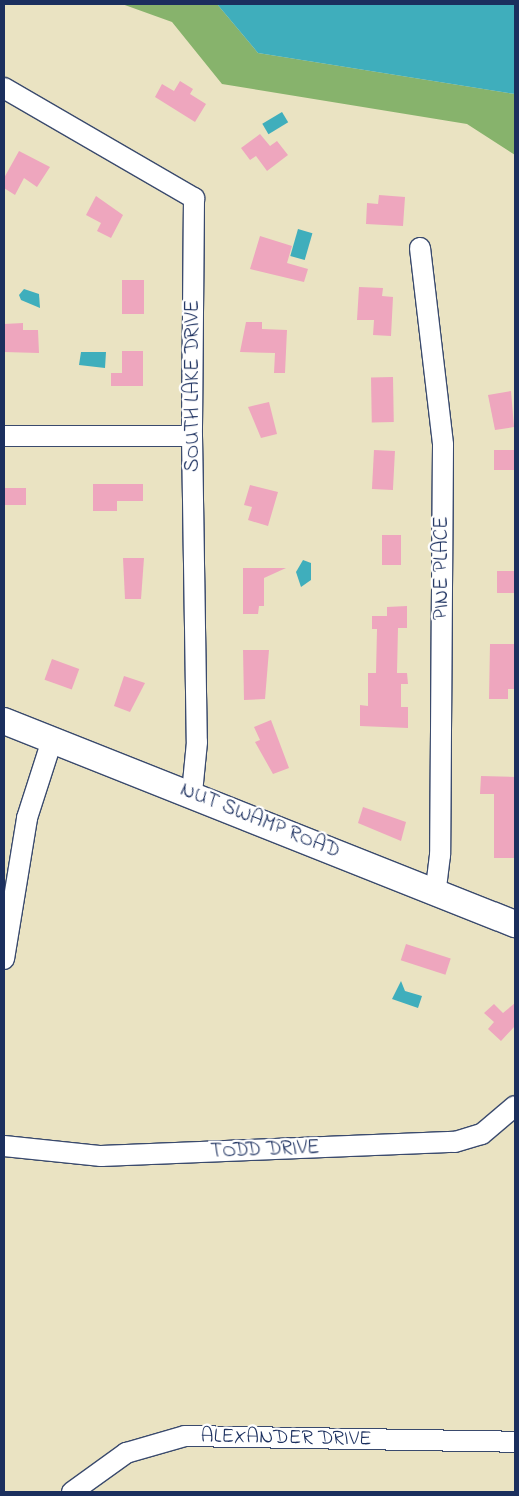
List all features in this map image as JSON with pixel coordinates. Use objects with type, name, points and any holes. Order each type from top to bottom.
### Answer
[{"type":"main road","name":"NUT SWAMP ROAD","points":[[4,721],[436,889],[515,924]]},
{"type":"street","name":"SOUTH LAKE DRIVE","points":[[4,88],[194,198],[192,436],[197,742],[192,793]]},
{"type":"street","name":"PINE PLACE","points":[[420,248],[443,445],[440,855],[436,889]]},
{"type":"street","points":[[4,436],[192,436]]},
{"type":"street","points":[[4,959],[27,818],[52,740]]},
{"type":"street","name":"TODD DRIVE","points":[[4,1146],[101,1156],[456,1142],[482,1134],[515,1106]]},
{"type":"street","name":"ALEXANDER DRIVE","points":[[72,1492],[126,1453],[186,1436],[515,1442]]},
{"type":"green space","points":[[122,4],[217,4],[258,53],[515,94],[515,155],[467,124],[222,84],[172,22]]},
{"type":"water","points":[[217,4],[515,4],[515,94],[258,53]]},
{"type":"water","points":[[282,112],[288,122],[268,134],[262,124]]},
{"type":"water","points":[[298,229],[312,233],[305,260],[290,256]]},
{"type":"water","points":[[24,289],[39,294],[40,308],[21,300],[19,295]]},
{"type":"water","points":[[81,352],[106,352],[105,368],[79,365]]},
{"type":"water","points":[[303,560],[311,563],[311,580],[301,587],[296,572]]},
{"type":"water","points":[[401,981],[405,991],[422,996],[418,1008],[392,999]]},
{"type":"building","points":[[180,81],[193,89],[190,94],[206,104],[195,122],[155,97],[162,84],[174,91]]},
{"type":"building","points":[[260,134],[270,146],[277,141],[288,155],[267,171],[256,156],[250,160],[241,148]]},
{"type":"building","points":[[19,151],[50,167],[37,187],[24,178],[15,195],[4,188],[4,178]]},
{"type":"building","points":[[379,195],[405,197],[403,226],[366,224],[367,203],[378,204]]},
{"type":"building","points":[[96,196],[123,215],[111,238],[97,231],[101,223],[86,215]]},
{"type":"building","points":[[260,236],[292,246],[287,263],[308,269],[304,282],[250,269]]},
{"type":"building","points":[[122,280],[144,280],[144,314],[122,314]]},
{"type":"building","points":[[359,287],[383,288],[382,296],[393,297],[391,336],[373,335],[374,320],[357,320]]},
{"type":"building","points":[[246,322],[262,322],[262,329],[287,330],[285,373],[274,373],[275,353],[240,352]]},
{"type":"building","points":[[23,323],[23,330],[38,330],[39,353],[4,352],[4,324]]},
{"type":"building","points":[[122,351],[143,351],[143,386],[111,386],[111,373],[122,373]]},
{"type":"building","points":[[371,377],[393,377],[394,422],[372,422]]},
{"type":"building","points":[[511,391],[514,427],[495,430],[488,395]]},
{"type":"building","points":[[269,402],[277,434],[261,438],[248,407]]},
{"type":"building","points":[[374,450],[395,451],[393,490],[372,489]]},
{"type":"building","points":[[494,450],[515,450],[515,470],[494,470]]},
{"type":"building","points":[[93,484],[143,484],[143,501],[117,501],[117,511],[93,511]]},
{"type":"building","points":[[250,485],[278,492],[268,526],[248,520],[252,507],[244,505]]},
{"type":"building","points":[[4,488],[26,488],[26,505],[4,505]]},
{"type":"building","points":[[382,535],[401,535],[401,565],[382,565]]},
{"type":"building","points":[[123,558],[144,558],[141,599],[125,599]]},
{"type":"building","points":[[243,568],[286,568],[264,578],[264,606],[259,606],[258,614],[243,614]]},
{"type":"building","points":[[497,571],[515,571],[515,593],[497,593]]},
{"type":"building","points":[[407,606],[407,628],[398,628],[397,673],[407,673],[408,684],[401,684],[401,707],[408,707],[408,728],[360,726],[360,705],[368,706],[368,673],[376,673],[377,629],[372,629],[372,616],[387,616],[387,607]]},
{"type":"building","points":[[490,644],[515,644],[515,689],[508,689],[508,699],[489,699]]},
{"type":"building","points":[[243,650],[269,650],[265,699],[244,700]]},
{"type":"building","points":[[52,659],[79,669],[72,690],[44,680]]},
{"type":"building","points":[[124,676],[145,683],[130,712],[114,706]]},
{"type":"building","points":[[271,720],[289,768],[273,774],[255,742],[260,740],[254,727]]},
{"type":"building","points":[[481,776],[515,777],[515,858],[494,858],[494,794],[480,794]]},
{"type":"building","points":[[363,807],[406,822],[401,841],[358,823]]},
{"type":"building","points":[[406,944],[451,959],[445,975],[401,960]]},
{"type":"building","points":[[515,1003],[515,1026],[501,1041],[488,1029],[494,1022],[484,1013],[494,1004],[503,1013]]}]
